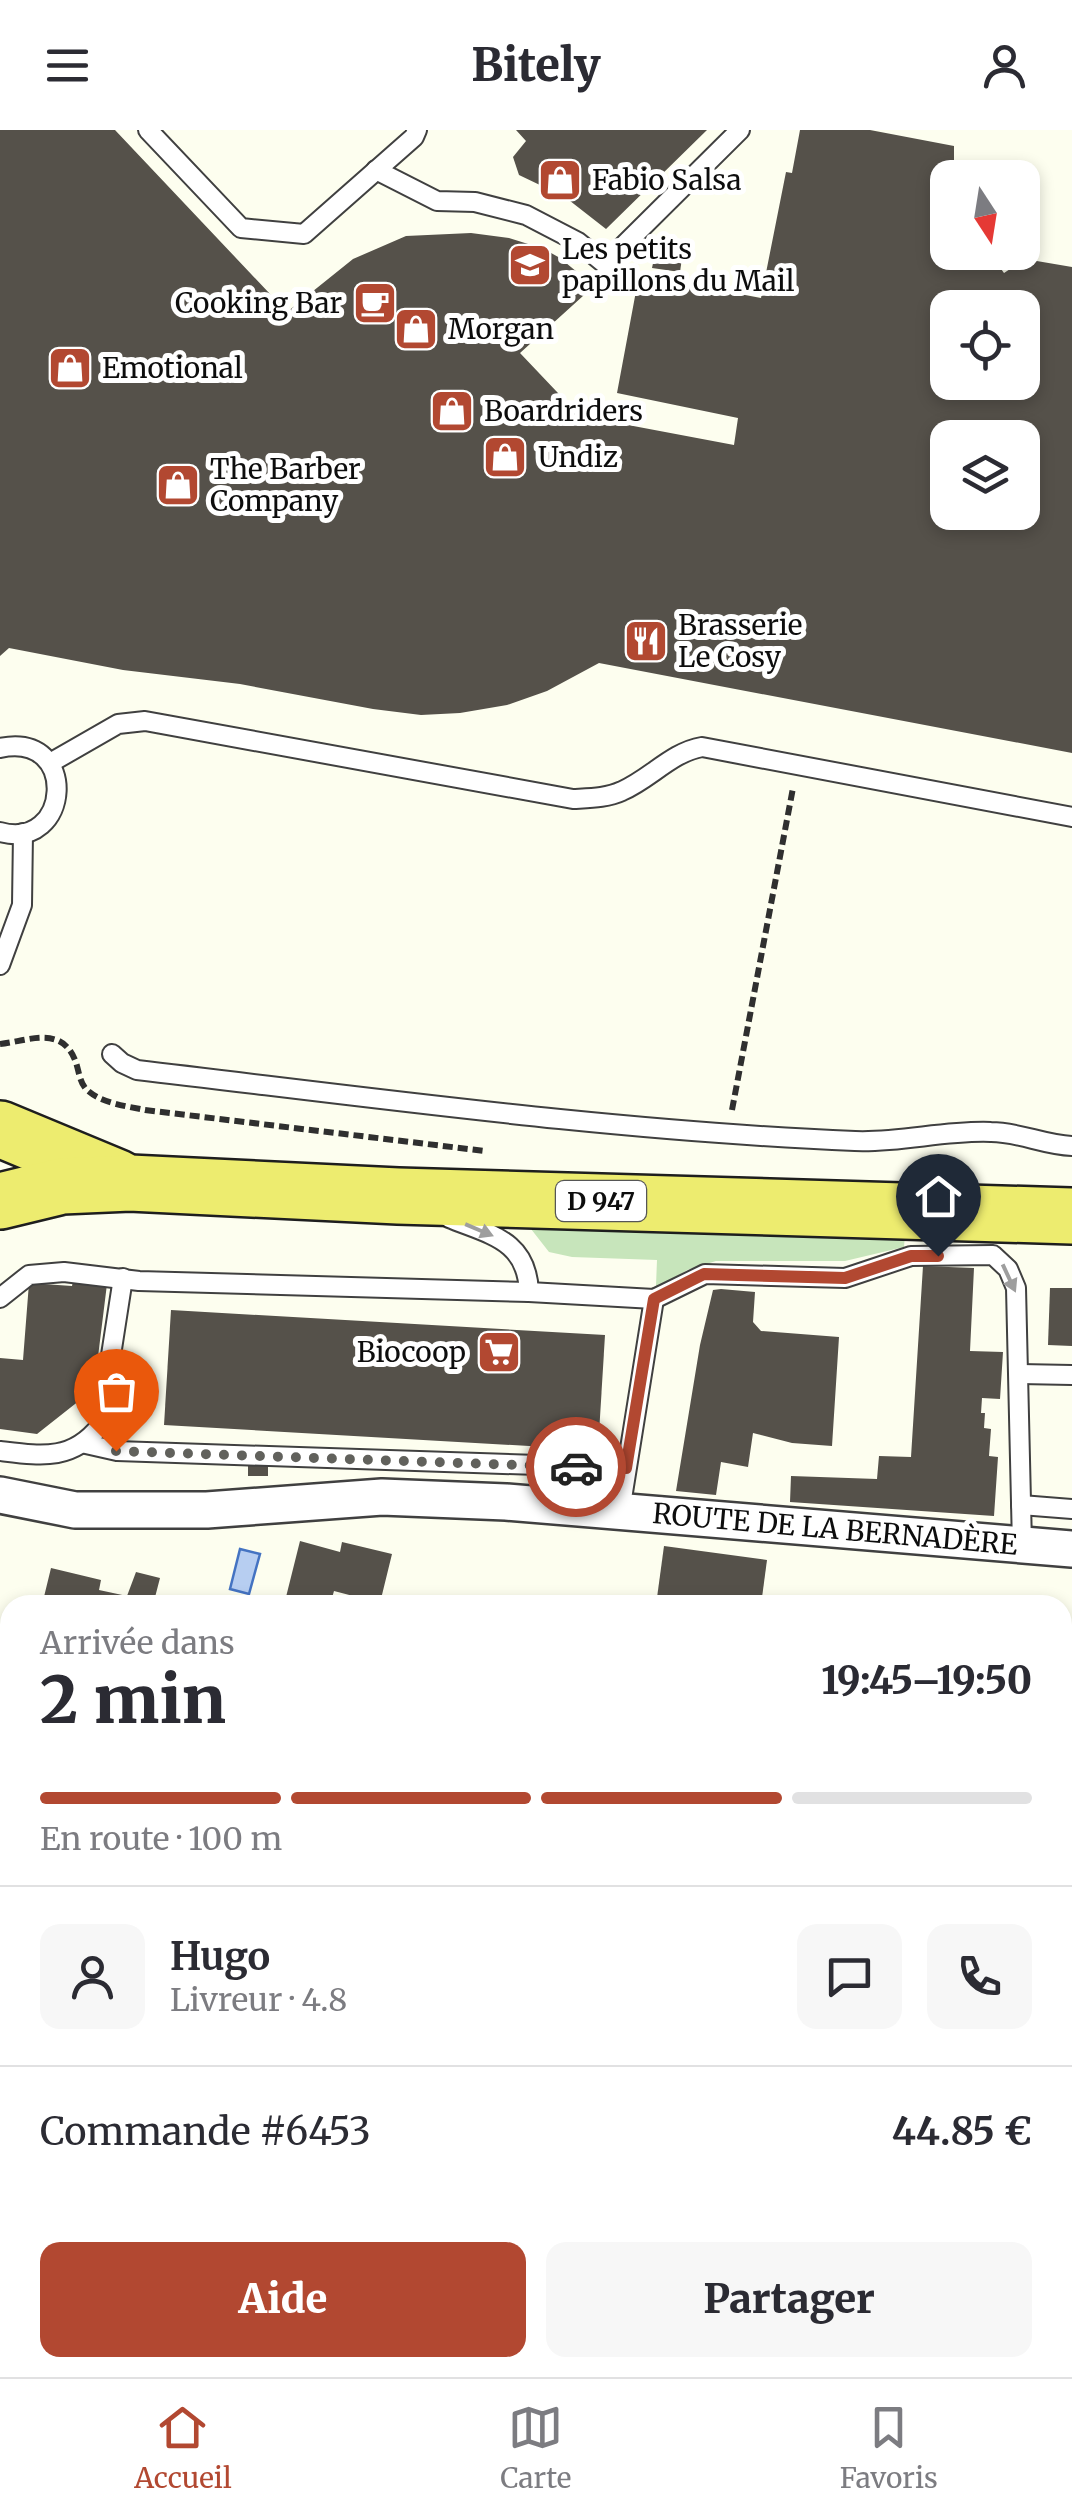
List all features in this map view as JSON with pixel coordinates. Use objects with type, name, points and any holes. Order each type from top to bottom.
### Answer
[{"type":"main road","name":"D 947","points":[[0,1129],[130,1183]]},
{"type":"main road","points":[[0,1140],[0,1167]]},
{"type":"main road","name":"D 947","points":[[0,1201],[62,1186],[130,1183],[398,1196],[1072,1216]]},
{"type":"street","name":"ROUTE DE LA BERNADÈRE","points":[[0,1495],[75,1510],[207,1510],[382,1497],[506,1502],[1072,1549]]},
{"type":"lane","points":[[148,130],[241,228],[304,234],[414,137],[417,130]]},
{"type":"lane","points":[[376,170],[437,201],[475,202],[526,215],[578,242],[605,264],[740,130]]},
{"type":"lane","points":[[50,764],[118,724],[145,721],[573,799],[604,797],[624,790],[689,750],[702,747],[1072,817]]},
{"type":"lane","points":[[0,748],[26,747],[50,764],[56,777],[55,805],[37,828],[23,833],[0,832]]},
{"type":"lane","points":[[0,965],[22,905],[23,833]]},
{"type":"lane","points":[[112,1054],[122,1064],[137,1070],[598,1124],[904,1141],[990,1132],[1026,1135],[1046,1144],[1072,1146]]},
{"type":"lane","points":[[398,1196],[505,1241],[520,1255],[528,1272],[529,1292]]},
{"type":"lane","points":[[0,1298],[29,1275],[64,1272],[140,1281],[654,1299],[704,1274],[845,1278],[911,1256],[993,1256],[1008,1269],[1016,1288],[1022,1544]]},
{"type":"lane","points":[[0,1450],[22,1454],[68,1452],[86,1444],[100,1426],[123,1278]]},
{"type":"lane","points":[[620,1512],[654,1299]]},
{"type":"lane","points":[[1020,1374],[1072,1374]]},
{"type":"lane","points":[[86,1444],[116,1451],[626,1468]]},
{"type":"lane","points":[[1021,1505],[1072,1508]]},
{"type":"path","points":[[728,1134],[797,764]]},
{"type":"path","points":[[0,1044],[34,1037],[59,1040],[68,1047],[82,1085],[91,1093],[144,1110],[497,1152]]},
{"type":"green space","points":[[533,1219],[905,1234],[904,1247],[845,1261],[716,1261],[656,1286],[657,1260],[572,1257],[549,1252],[531,1229]]},
{"type":"water","points":[[240,1549],[260,1554],[249,1594],[230,1589]]},
{"type":"building","points":[[0,130],[115,130],[287,312],[353,259],[406,236],[471,233],[509,238],[544,249],[594,286],[520,353],[575,415],[734,445],[738,418],[617,393],[639,275],[761,298],[786,172],[792,173],[800,130],[870,130],[954,146],[954,160],[930,160],[930,270],[1004,273],[1040,270],[1040,262],[1072,267],[1072,753],[599,663],[547,691],[507,705],[421,715],[240,684],[123,670],[9,648],[0,656]]},
{"type":"building","points":[[516,130],[707,130],[606,229],[565,197],[519,175],[513,157],[526,141]]},
{"type":"building","points":[[655,254],[682,258],[680,272],[652,268]]},
{"type":"building","points":[[923,1266],[974,1268],[970,1351],[1003,1352],[1000,1399],[982,1398],[981,1413],[985,1413],[984,1428],[991,1429],[989,1456],[998,1457],[994,1516],[790,1502],[791,1476],[877,1479],[879,1456],[911,1457]]},
{"type":"building","points":[[73,1281],[107,1284],[94,1389],[37,1434],[0,1429],[0,1358],[23,1360],[29,1283],[72,1286]]},
{"type":"building","points":[[1050,1288],[1072,1288],[1072,1346],[1048,1345]]},
{"type":"building","points":[[713,1290],[755,1292],[753,1322],[761,1331],[839,1337],[832,1446],[792,1443],[753,1433],[748,1467],[721,1462],[716,1495],[676,1491],[700,1345]]},
{"type":"building","points":[[171,1310],[605,1335],[598,1450],[164,1425]]},
{"type":"building","points":[[248,1464],[268,1464],[268,1476],[248,1476]]},
{"type":"building","points":[[300,1541],[340,1552],[342,1542],[392,1554],[382,1595],[334,1591],[333,1595],[286,1595]]},
{"type":"building","points":[[664,1546],[767,1560],[762,1595],[657,1595]]},
{"type":"building","points":[[51,1568],[101,1580],[99,1590],[122,1595],[44,1595]]},
{"type":"building","points":[[136,1572],[160,1578],[156,1595],[127,1595]]},
{"type":"way so far","points":[[116,1451],[576,1467]]},
{"type":"place","name":"Fabio Salsa","points":[[560,180]]},
{"type":"place","name":"Les petits papillons du Mail","points":[[530,265]]},
{"type":"place","name":"Cooking Bar","points":[[375,303]]},
{"type":"place","name":"Morgan","points":[[416,329]]},
{"type":"place","name":"Emotional","points":[[70,368]]},
{"type":"place","name":"Boardriders","points":[[452,411]]},
{"type":"place","name":"Undiz","points":[[505,457]]},
{"type":"place","name":"The Barber Company","points":[[178,485]]},
{"type":"place","name":"Brasserie Le Cosy","points":[[646,641]]},
{"type":"place","name":"Biocoop","points":[[499,1352]]},
{"type":"route","points":[[576,1467],[626,1468],[654,1299],[704,1274],[845,1278],[911,1256],[938,1256]]}]
